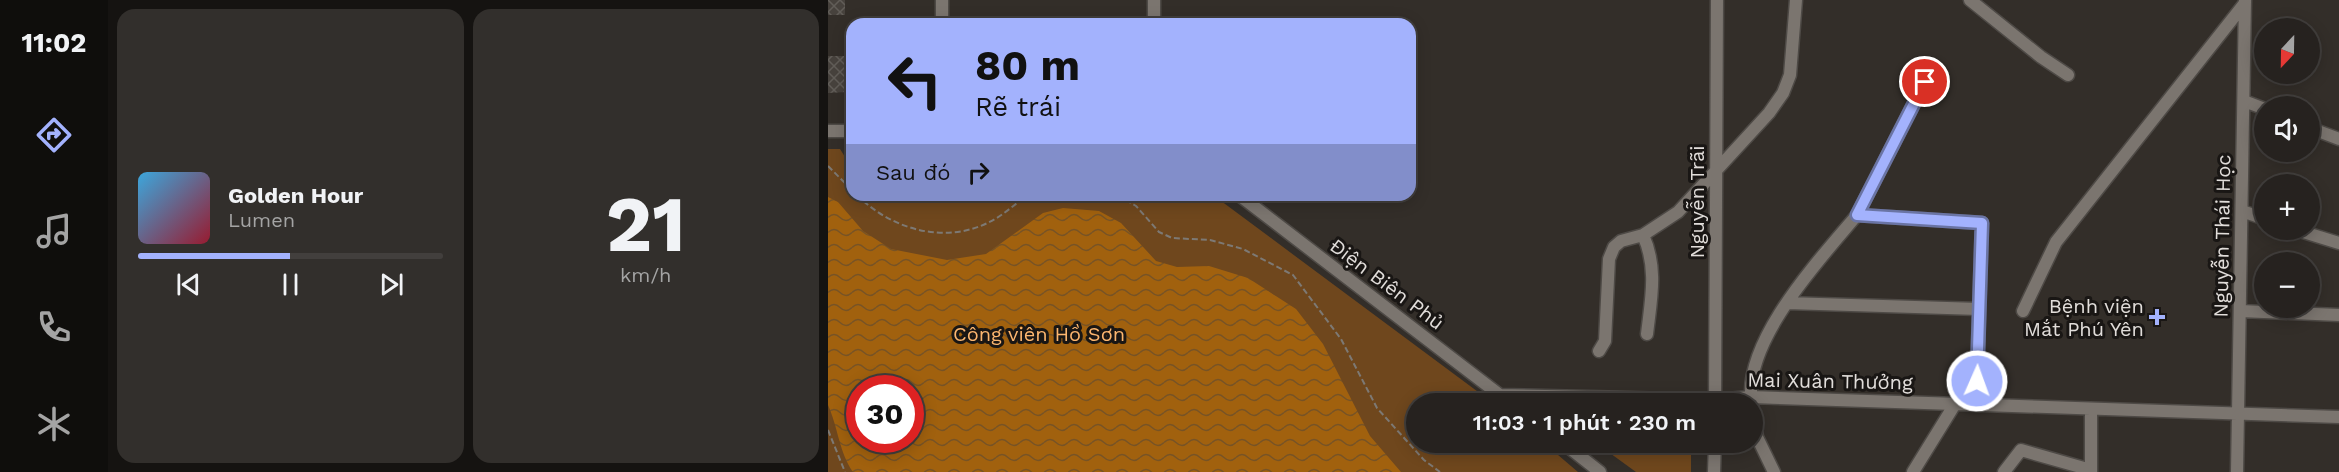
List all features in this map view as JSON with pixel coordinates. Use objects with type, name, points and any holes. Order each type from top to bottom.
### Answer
[{"type":"street","points":[[942,0],[942,18]]},
{"type":"street","points":[[1154,0],[1154,18]]},
{"type":"street","name":"Nguyễn Trãi","points":[[1715,393],[1717,0]]},
{"type":"street","points":[[1599,351],[1605,341],[1609,259],[1614,247],[1621,241],[1643,235],[1678,212],[1783,93],[1790,75],[1796,0]]},
{"type":"street","points":[[1970,0],[2041,57],[2068,75]]},
{"type":"street","points":[[2023,311],[2056,242],[2245,2]]},
{"type":"street","name":"Nguyễn Thái Học","points":[[2237,472],[2245,2]]},
{"type":"street","points":[[1752,393],[1758,351],[1787,303],[1857,215],[1925,82]]},
{"type":"street","points":[[2244,101],[2254,105]]},
{"type":"street","points":[[828,131],[846,131]]},
{"type":"street","points":[[2320,132],[2339,139]]},
{"type":"street","name":"Điện Biên Phủ","points":[[1247,201],[1496,393]]},
{"type":"street","points":[[2242,211],[2254,215]]},
{"type":"street","points":[[1857,215],[1982,223],[1976,405]]},
{"type":"street","points":[[1643,235],[1651,254],[1654,277],[1647,334]]},
{"type":"street","points":[[2320,237],[2339,243]]},
{"type":"street","points":[[1787,303],[1979,309]]},
{"type":"street","points":[[2240,311],[2339,315]]},
{"type":"street","name":"Mai Xuân Thưởng","points":[[1763,402],[1955,404],[2339,417]]},
{"type":"street","points":[[1913,472],[1955,404]]},
{"type":"street","points":[[2004,472],[2021,450],[2091,471],[2091,409]]},
{"type":"street","points":[[1763,449],[1774,472]]},
{"type":"street","points":[[1576,453],[1600,472]]},
{"type":"street","points":[[1714,453],[1714,472]]},
{"type":"path","points":[[828,166],[846,184]]},
{"type":"path","points":[[863,201],[896,223],[923,232],[954,233],[979,227],[996,219],[1021,201]]},
{"type":"path","points":[[1128,201],[1136,206],[1159,232],[1172,238],[1210,240],[1243,249],[1293,275],[1341,339],[1377,408],[1424,460],[1440,472]]},
{"type":"path","points":[[828,430],[845,472]]},
{"type":"green space","name":"Công viên Hồ Sơn","points":[[828,149],[840,149],[846,158],[846,201],[1221,201],[1480,393],[1406,393],[1406,453],[1556,453],[1578,472],[828,472]]},
{"type":"green space","points":[[1610,453],[1691,453],[1691,472],[1636,472]]},
{"type":"water","name":"Công viên Hồ Sơn","points":[[828,197],[838,202],[863,231],[891,249],[947,260],[986,254],[1043,213],[1063,208],[1099,211],[1121,223],[1156,261],[1177,267],[1209,266],[1248,278],[1296,309],[1323,344],[1370,436],[1401,472],[853,472],[848,464],[828,405]]},
{"type":"building","points":[[828,0],[845,0],[845,15],[828,15]]},
{"type":"building","points":[[828,56],[846,56],[846,92],[828,93]]},
{"type":"place","name":"Bệnh viện Mắt Phú Yên","points":[[2157,317]]},
{"type":"route","points":[[1925,82],[1857,215],[1982,223],[1977,381]]}]
